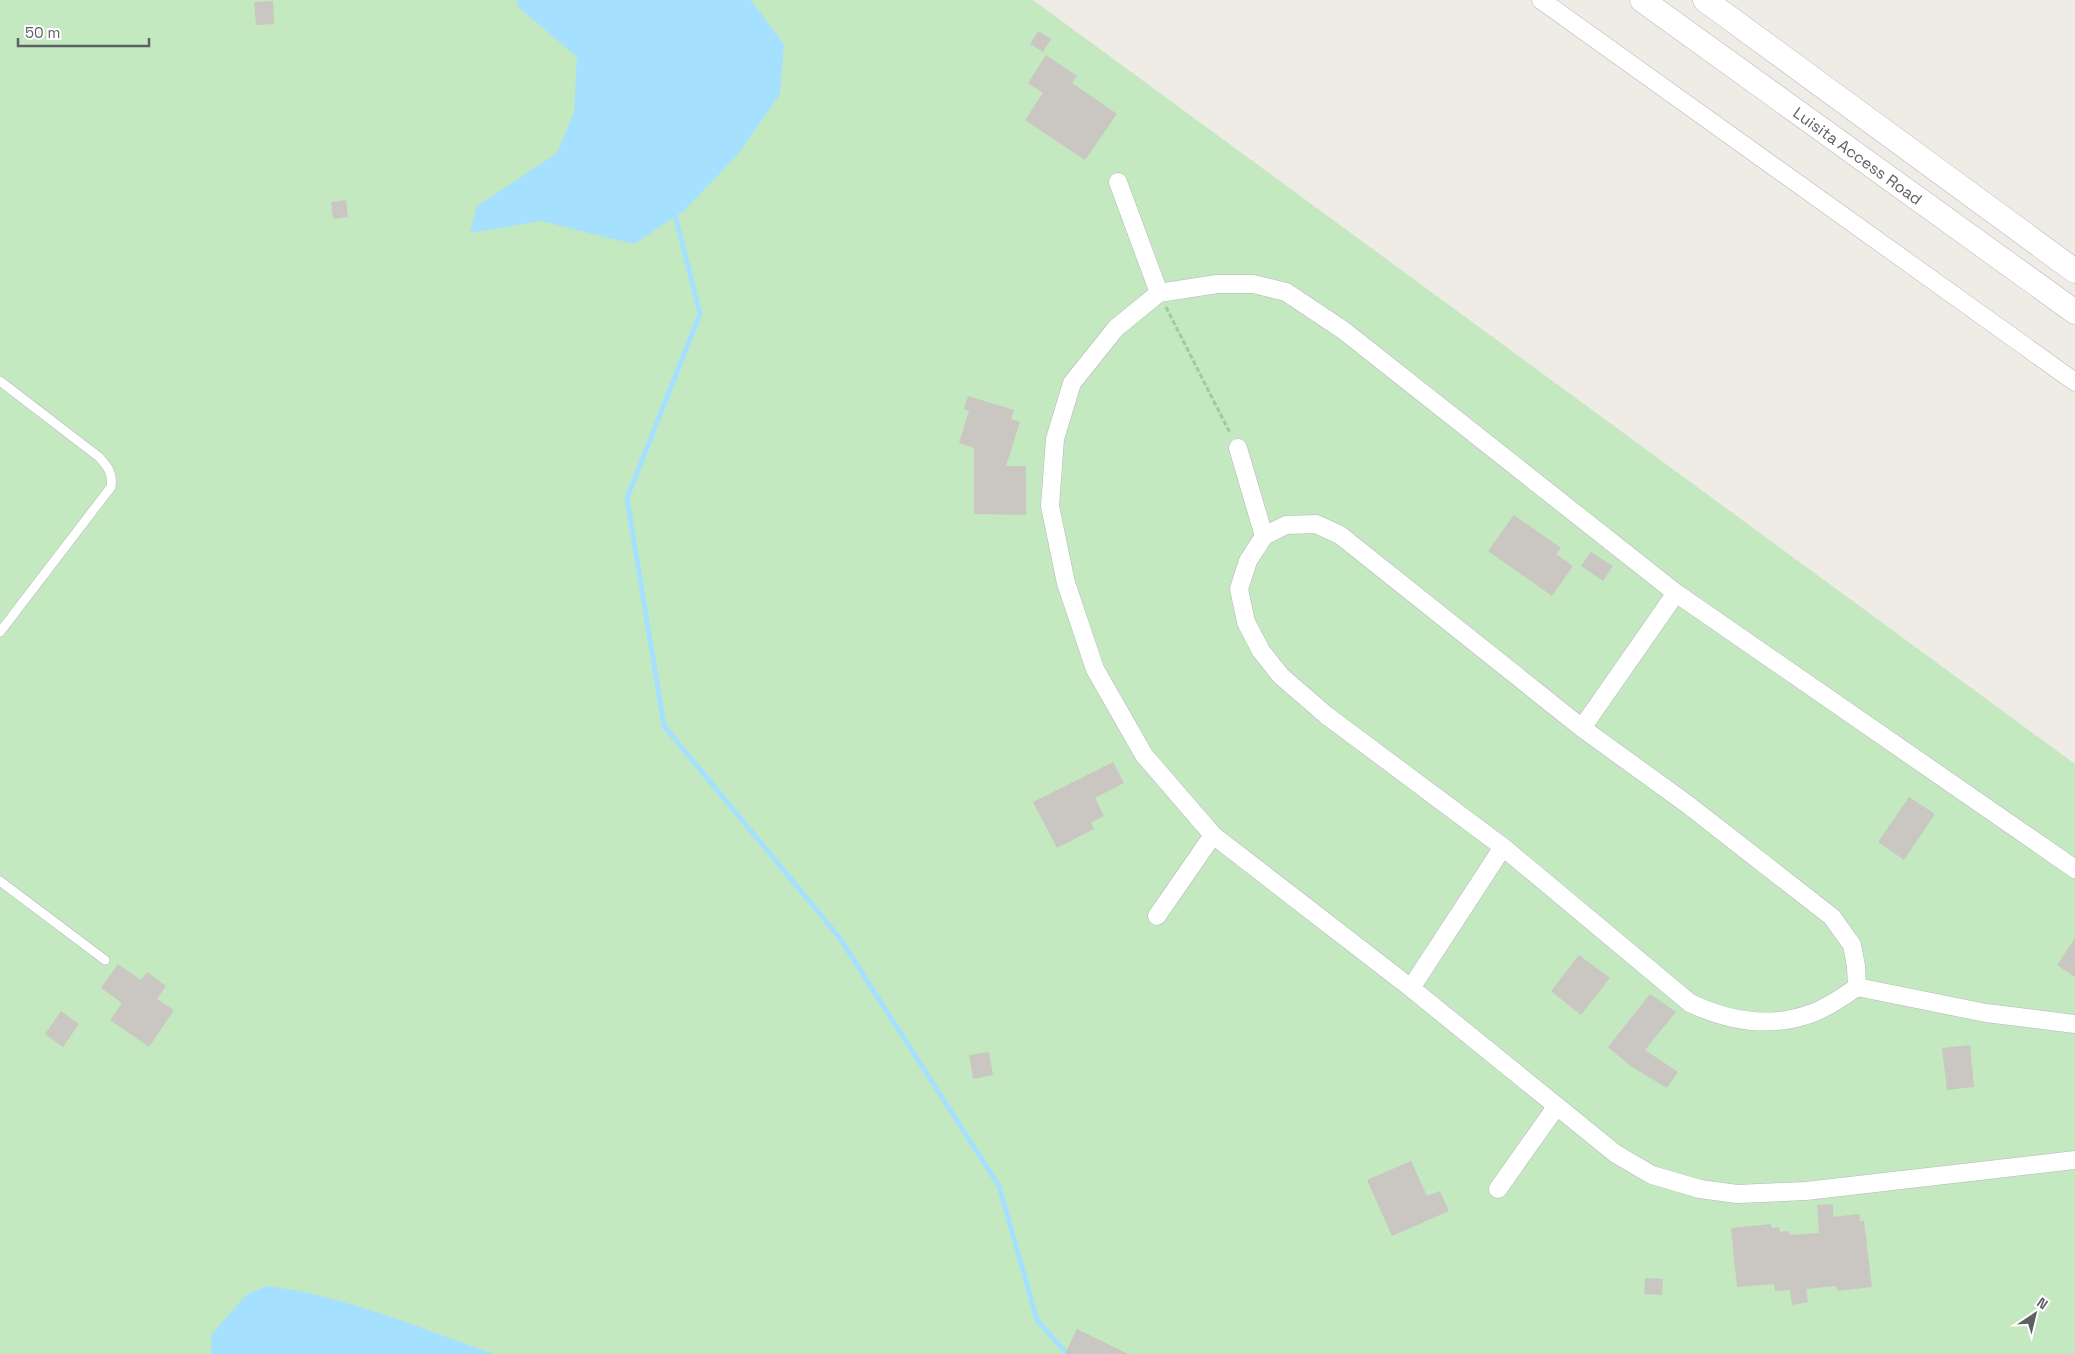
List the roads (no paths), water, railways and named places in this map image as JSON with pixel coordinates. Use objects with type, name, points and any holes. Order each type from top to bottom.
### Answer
[{"type":"main road","name":"Luisita Access Road","points":[[1642,0],[2075,312]]},
{"type":"main road","points":[[1705,0],[2075,271]]},
{"type":"street","points":[[1541,0],[2075,382]]},
{"type":"street","points":[[1118,182],[1159,293]]},
{"type":"street","points":[[2075,869],[1676,593],[1343,330],[1286,292],[1253,284],[1217,284],[1159,293],[1116,328],[1072,383],[1056,439],[1050,506],[1066,583],[1095,669],[1144,755],[1213,835],[1411,988],[1616,1154],[1652,1175],[1700,1188],[1738,1194],[1806,1191],[2075,1160]]},
{"type":"street","points":[[1238,448],[1264,536]]},
{"type":"street","points":[[1858,987],[1852,945],[1832,917],[1687,804],[1582,728],[1340,535],[1316,524],[1286,524],[1264,536],[1248,561],[1239,589],[1246,622],[1261,651],[1281,676],[1326,716],[1503,847],[1690,1003],[1713,1014],[1741,1020],[1773,1022],[1810,1014],[1839,1000],[1858,987],[1986,1013],[2075,1024]]},
{"type":"street","points":[[1582,728],[1676,593]]},
{"type":"street","points":[[1157,916],[1213,835]]},
{"type":"street","points":[[1411,988],[1503,847]]},
{"type":"street","points":[[1498,1189],[1556,1107]]},
{"type":"lane","points":[[0,381],[99,457],[111,471],[112,479],[111,487],[0,632]]},
{"type":"lane","points":[[0,881],[105,960]]},
{"type":"water","points":[[517,0],[751,0],[784,44],[780,94],[739,153],[685,210],[634,244],[541,221],[470,233],[477,206],[557,153],[574,112],[577,57],[518,7]]},
{"type":"water","points":[[266,1286],[295,1290],[353,1305],[495,1354],[211,1354],[211,1335],[246,1295]]},
{"type":"waterway","points":[[674,211],[700,314],[627,498],[664,726],[839,937],[999,1186],[1037,1320],[1067,1354]]}]
